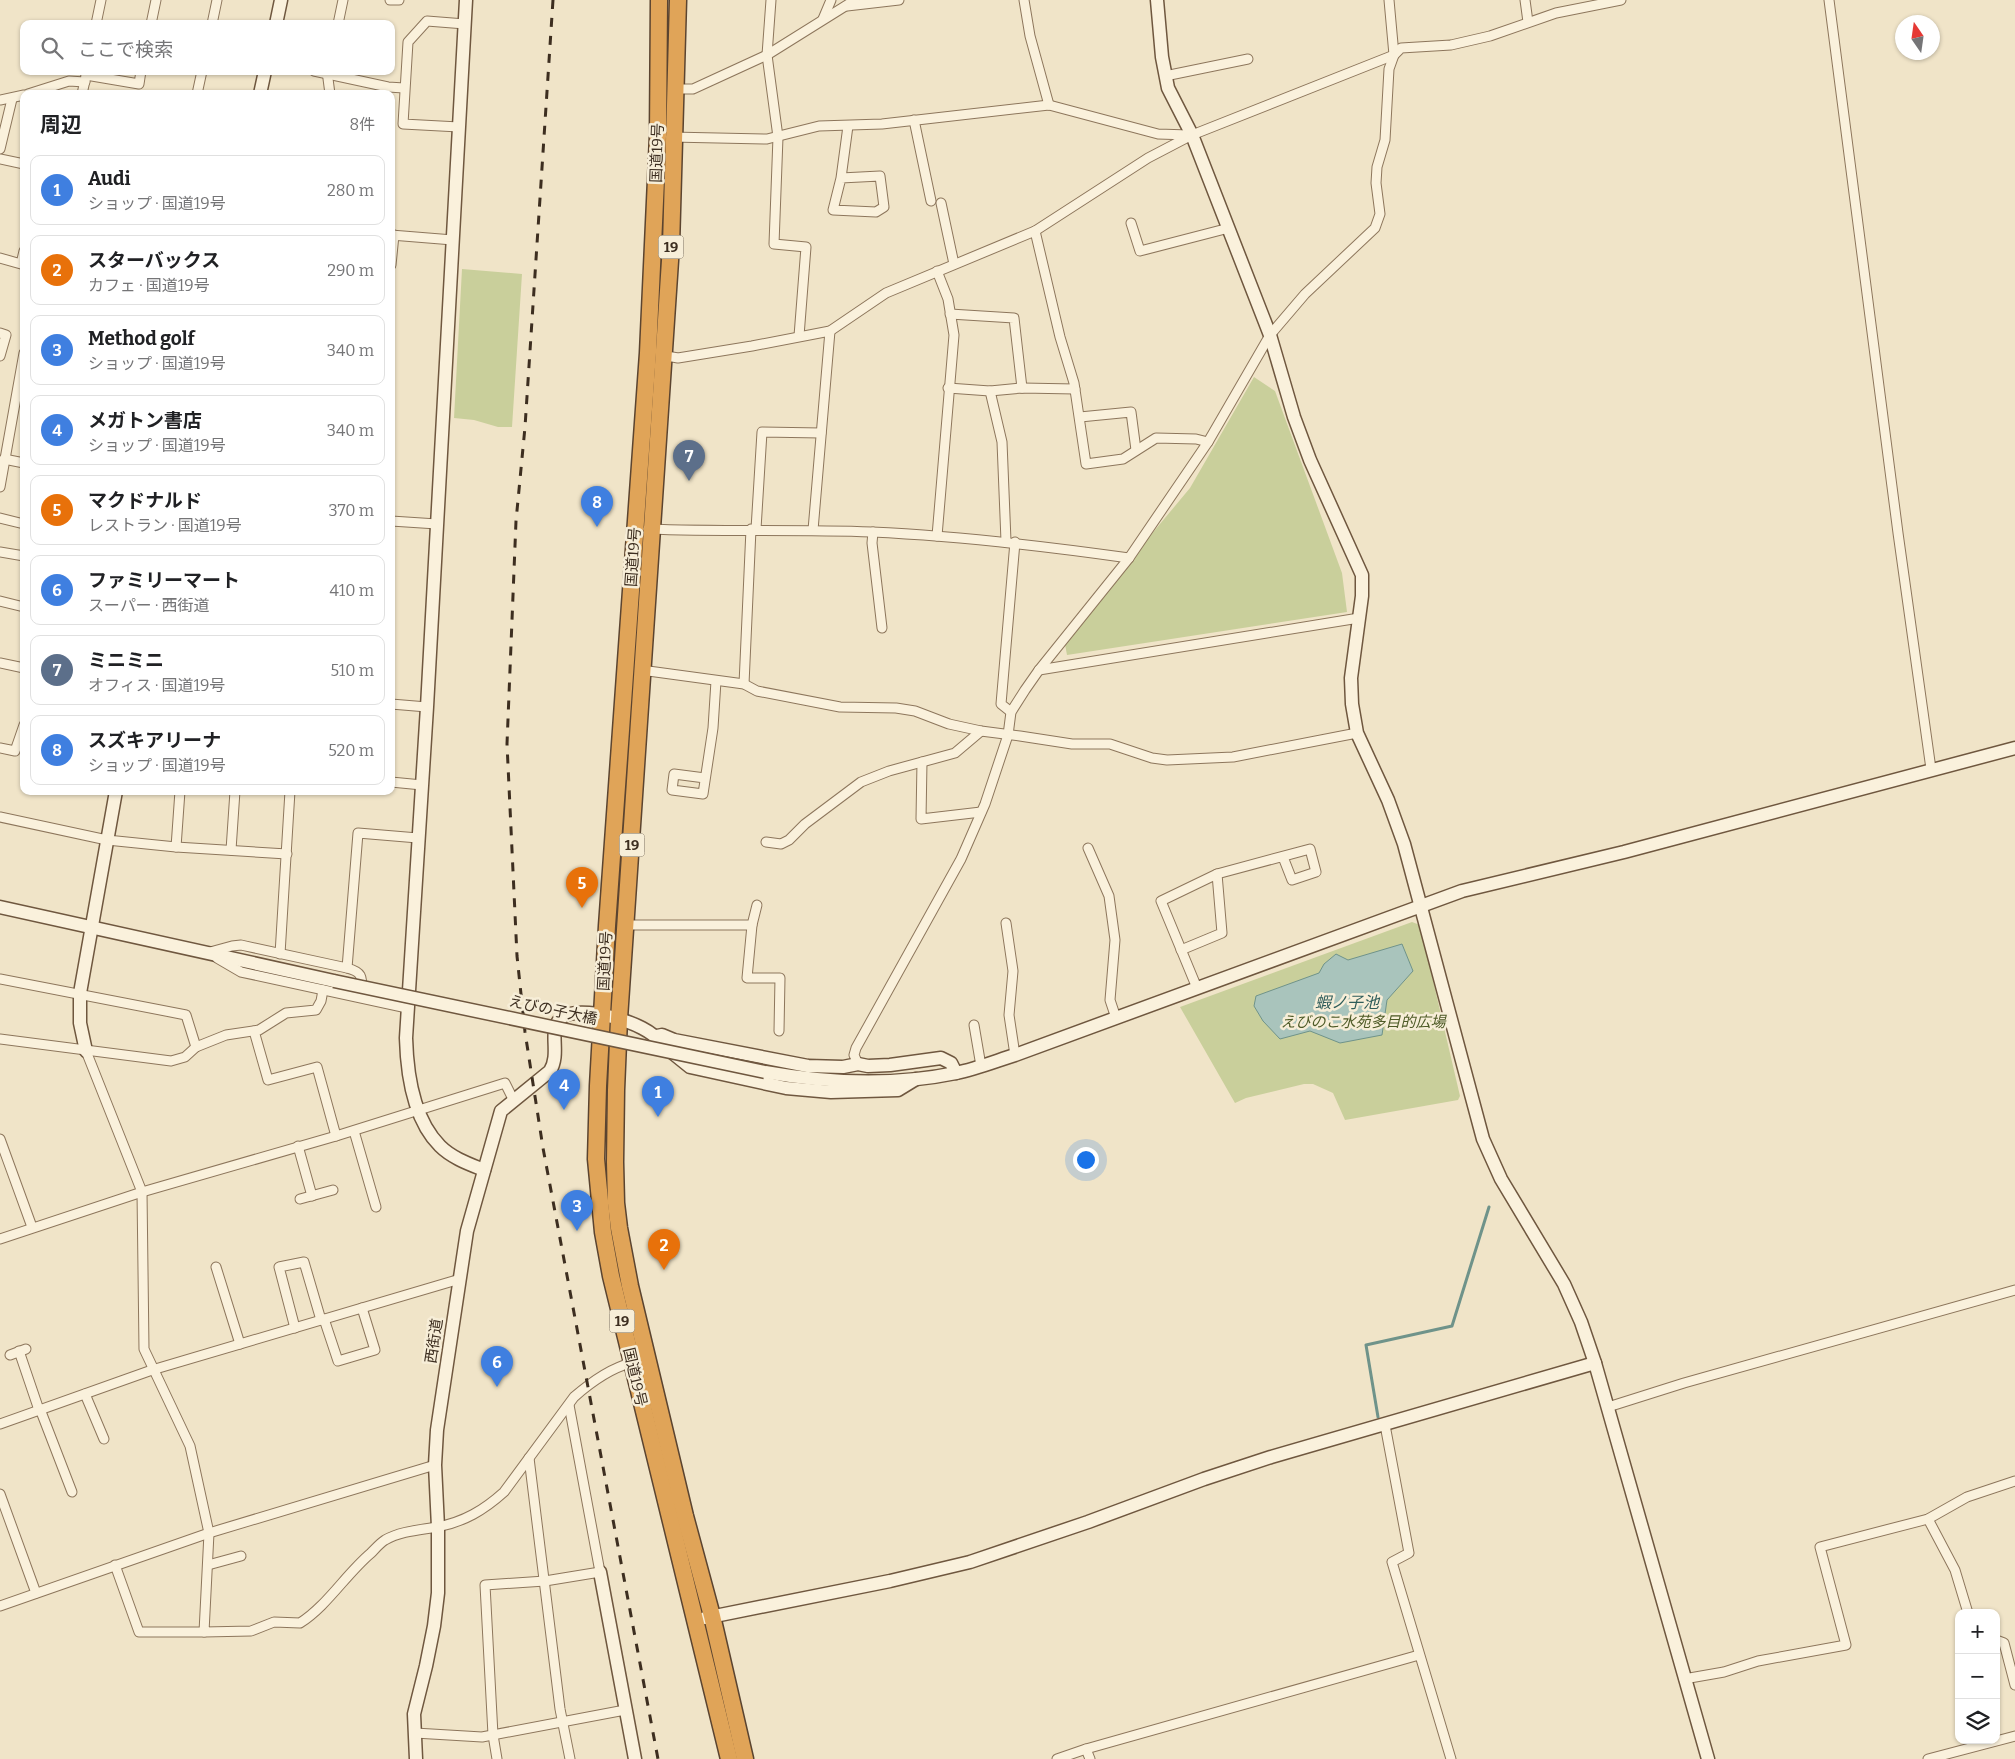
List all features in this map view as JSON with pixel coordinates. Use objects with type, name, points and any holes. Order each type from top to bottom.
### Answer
[{"type":"highway","name":"国道19号","points":[[658,0],[658,136],[648,353],[602,1015],[596,1159],[600,1202],[611,1276],[729,1759]]},
{"type":"highway","name":"国道19号","points":[[678,0],[675,137],[664,356],[642,671],[633,836],[619,1019],[616,1090],[616,1203],[630,1286],[746,1759]]},
{"type":"street","points":[[97,20],[101,0]]},
{"type":"street","points":[[152,20],[156,0]]},
{"type":"street","points":[[213,20],[217,0]]},
{"type":"street","points":[[277,20],[281,0]]},
{"type":"street","points":[[339,20],[343,0]]},
{"type":"street","points":[[390,0],[399,0]]},
{"type":"street","points":[[466,0],[428,707],[407,1008],[407,1066],[418,1110],[429,1132],[442,1148],[465,1163],[484,1170]]},
{"type":"street","points":[[771,0],[767,55],[778,137],[774,244],[806,247],[799,336]]},
{"type":"street","points":[[823,19],[831,0]]},
{"type":"street","points":[[676,89],[693,89],[767,55],[855,0]]},
{"type":"street","points":[[847,6],[899,0]]},
{"type":"street","points":[[1024,0],[1030,36],[1049,105]]},
{"type":"street","points":[[1157,0],[1168,88],[1192,135],[1270,335],[1294,418],[1310,460],[1362,574],[1359,618],[1351,678],[1352,704],[1357,733],[1388,800],[1404,844],[1483,1139],[1501,1179],[1564,1284],[1581,1322],[1608,1407],[1708,1759]]},
{"type":"street","points":[[858,1064],[854,1056],[856,1048],[960,859],[982,812],[1008,735],[1011,712],[1039,670],[1129,558],[1208,442],[1270,335],[1305,294],[1375,228],[1380,214],[1376,184],[1385,140],[1389,69],[1394,55],[1390,0]]},
{"type":"street","points":[[1525,0],[1528,22]]},
{"type":"street","points":[[648,353],[678,358],[830,331],[886,293],[1035,231],[1148,158],[1192,135],[1394,55],[1402,48],[1451,45],[1490,36],[1556,13],[1620,0]]},
{"type":"street","points":[[1829,0],[1898,533],[1931,769]]},
{"type":"street","points":[[459,127],[403,124],[404,88],[408,42],[427,21],[465,24]]},
{"type":"street","points":[[1165,76],[1248,59]]},
{"type":"street","points":[[40,90],[86,76],[139,84],[140,75]]},
{"type":"street","points":[[198,90],[201,75]]},
{"type":"street","points":[[261,90],[264,75]]},
{"type":"street","points":[[327,75],[329,90]]},
{"type":"street","points":[[336,75],[388,87],[404,88]]},
{"type":"street","points":[[83,90],[86,76]]},
{"type":"street","points":[[0,100],[20,96]]},
{"type":"street","points":[[0,149],[12,99]]},
{"type":"street","points":[[658,136],[767,139],[819,126],[848,126],[914,120],[1049,105],[1158,134],[1192,135]]},
{"type":"street","points":[[914,120],[931,201]]},
{"type":"street","points":[[842,178],[880,176],[884,207],[876,212],[833,210],[842,178],[848,126]]},
{"type":"street","points":[[0,159],[20,163]]},
{"type":"street","points":[[941,203],[954,264]]},
{"type":"street","points":[[1131,223],[1140,251],[1229,228]]},
{"type":"street","points":[[1035,231],[1075,389],[1086,464],[1123,459],[1156,438],[1196,439],[1208,442]]},
{"type":"street","points":[[395,235],[453,240]]},
{"type":"street","points":[[0,258],[20,264]]},
{"type":"street","points":[[937,271],[948,299],[954,335],[948,388],[937,536]]},
{"type":"street","points":[[950,314],[1014,318],[1022,388]]},
{"type":"street","points":[[813,530],[830,331]]},
{"type":"street","points":[[0,333],[6,334],[0,356]]},
{"type":"street","points":[[0,487],[20,374]]},
{"type":"street","points":[[948,388],[990,391],[1022,388],[1075,389]]},
{"type":"street","points":[[990,391],[1002,442],[1011,542],[1001,704],[1011,712]]},
{"type":"street","points":[[1080,418],[1130,412],[1136,450]]},
{"type":"street","points":[[744,684],[762,432],[821,433]]},
{"type":"street","points":[[4,459],[20,462]]},
{"type":"street","points":[[0,518],[20,523]]},
{"type":"street","points":[[395,521],[437,524]]},
{"type":"street","points":[[635,528],[873,532],[1011,542],[1129,558]]},
{"type":"street","points":[[873,532],[872,543],[882,628]]},
{"type":"street","points":[[0,552],[20,555]]},
{"type":"street","points":[[0,601],[20,607]]},
{"type":"street","points":[[1039,670],[1359,618]]},
{"type":"street","points":[[0,663],[20,667]]},
{"type":"street","points":[[626,669],[744,684],[757,691],[840,707],[896,708],[914,711],[949,724],[980,732],[1072,744],[1110,744],[1152,758],[1167,760],[1233,757],[1357,733]]},
{"type":"street","points":[[705,778],[713,728],[716,681]]},
{"type":"street","points":[[395,704],[428,707]]},
{"type":"street","points":[[766,842],[781,844],[789,840],[805,824],[861,782],[889,771],[955,753],[980,732]]},
{"type":"street","points":[[0,748],[15,751],[20,737]]},
{"type":"street","name":"えびの子大橋","points":[[0,907],[334,981],[765,1072],[827,1081],[868,1082],[956,1073],[981,1066],[1462,892],[1624,852],[2015,748]]},
{"type":"street","points":[[922,762],[922,819],[982,812]]},
{"type":"street","points":[[395,782],[422,785]]},
{"type":"street","points":[[115,795],[80,993],[80,1023],[86,1051],[142,1192],[144,1349],[152,1370],[190,1446],[209,1533],[204,1632]]},
{"type":"street","points":[[176,847],[180,795]]},
{"type":"street","points":[[231,850],[235,795]]},
{"type":"street","points":[[280,954],[290,795]]},
{"type":"street","points":[[0,817],[107,840],[176,847],[287,854]]},
{"type":"street","points":[[347,968],[358,833],[418,838]]},
{"type":"street","points":[[1088,848],[1109,896],[1115,940],[1110,1000],[1116,1018]]},
{"type":"street","points":[[1197,988],[1161,901],[1217,874],[1283,857]]},
{"type":"street","points":[[1181,950],[1222,933],[1217,874]]},
{"type":"street","points":[[758,906],[752,925],[747,978],[780,978],[779,1031]]},
{"type":"street","points":[[1006,923],[1013,971],[1009,1015],[1015,1055]]},
{"type":"street","points":[[625,925],[752,925]]},
{"type":"street","points":[[208,953],[241,945],[356,970],[362,977],[362,998]]},
{"type":"street","points":[[208,953],[241,972],[407,1008]]},
{"type":"street","points":[[0,979],[186,1015],[196,1047]]},
{"type":"street","points":[[0,1039],[171,1061],[185,1057],[196,1047],[226,1035],[259,1030],[286,1013],[316,1010],[321,1001],[323,990]]},
{"type":"street","name":"西街道","points":[[416,1759],[414,1714],[434,1626],[438,1593],[438,1527],[434,1465],[437,1430],[467,1232],[502,1110],[550,1071],[555,1064],[554,1034],[560,1018],[574,1012],[587,1012],[619,1019],[646,1029],[657,1036]]},
{"type":"street","points":[[974,1025],[981,1066]]},
{"type":"street","points":[[254,1030],[268,1080],[317,1067],[336,1136]]},
{"type":"street","points":[[918,1078],[898,1090],[831,1092],[786,1088],[690,1068],[659,1042],[657,1036],[662,1035],[674,1040],[808,1066],[890,1065],[941,1058],[951,1063],[956,1073]]},
{"type":"street","points":[[0,1239],[142,1192],[354,1131],[505,1083],[513,1100]]},
{"type":"street","points":[[354,1131],[376,1207]]},
{"type":"street","points":[[0,1139],[32,1227]]},
{"type":"street","points":[[298,1146],[312,1196]]},
{"type":"street","points":[[300,1199],[333,1190]]},
{"type":"street","points":[[295,1328],[280,1267],[304,1262],[338,1361],[375,1350],[362,1308]]},
{"type":"street","points":[[216,1267],[240,1344]]},
{"type":"street","points":[[0,1424],[152,1370],[460,1279]]},
{"type":"street","points":[[1608,1407],[1684,1383],[2015,1290]]},
{"type":"street","points":[[18,1352],[72,1492]]},
{"type":"street","points":[[115,1566],[139,1632],[251,1630],[274,1622],[300,1623],[327,1598],[355,1566],[385,1540],[414,1530],[438,1527],[474,1516],[489,1506],[504,1492],[574,1397],[621,1365],[631,1362]]},
{"type":"street","points":[[696,1620],[890,1581],[970,1562],[1097,1519],[1204,1479],[1329,1440],[1595,1363]]},
{"type":"street","points":[[85,1394],[104,1439]]},
{"type":"street","points":[[569,1405],[635,1759]]},
{"type":"street","points":[[1385,1424],[1409,1553],[1392,1562],[1451,1759]]},
{"type":"street","points":[[529,1458],[544,1582],[570,1759]]},
{"type":"street","points":[[0,1606],[209,1533],[434,1465]]},
{"type":"street","points":[[1684,1679],[1724,1672],[1758,1661],[1846,1644],[1820,1547],[1928,1519],[1967,1497],[2015,1481]]},
{"type":"street","points":[[0,1494],[36,1593]]},
{"type":"street","points":[[1928,1519],[1955,1570],[1967,1609]]},
{"type":"street","points":[[208,1565],[241,1556]]},
{"type":"street","points":[[498,1759],[493,1735],[485,1585],[544,1582],[600,1572]]},
{"type":"street","points":[[2000,1642],[2004,1643],[2015,1685]]},
{"type":"street","points":[[1057,1759],[1086,1748],[1419,1655]]},
{"type":"street","points":[[415,1733],[482,1737],[625,1710]]},
{"type":"street","points":[[1928,1759],[2015,1736]]},
{"type":"street","points":[[1086,1748],[1090,1759]]},
{"type":"green space","points":[[462,269],[522,274],[512,427],[498,427],[474,420],[454,418]]},
{"type":"green space","points":[[1254,377],[1275,391],[1342,573],[1347,612],[1067,655],[1064,639],[1190,488]]},
{"type":"green space","name":"えびのこ水苑多目的広場","points":[[1412,922],[1420,925],[1460,1096],[1458,1100],[1345,1120],[1333,1093],[1313,1084],[1304,1084],[1246,1098],[1235,1103],[1180,1007]]},
{"type":"water","name":"蝦ノ子池","points":[[1402,944],[1413,971],[1387,1000],[1382,1035],[1340,1043],[1310,1031],[1280,1039],[1263,1021],[1254,1006],[1256,996],[1319,973],[1324,964],[1336,954],[1348,960]]},
{"type":"waterway","points":[[1378,1417],[1366,1345],[1452,1326],[1489,1207]]},
{"type":"railway","points":[[553,0],[525,427],[516,521],[507,744],[517,956],[525,1032],[543,1148],[658,1759]]},
{"type":"place","name":"ミニミニ","points":[[689,481]]},
{"type":"place","name":"スズキアリーナ","points":[[597,527]]},
{"type":"place","name":"マクドナルド","points":[[582,908]]},
{"type":"place","name":"メガトン書店","points":[[564,1110]]},
{"type":"place","name":"Audi","points":[[658,1117]]},
{"type":"place","name":"Method golf","points":[[577,1231]]},
{"type":"place","name":"スターバックス","points":[[664,1270]]},
{"type":"place","name":"ファミリーマート","points":[[497,1387]]}]
